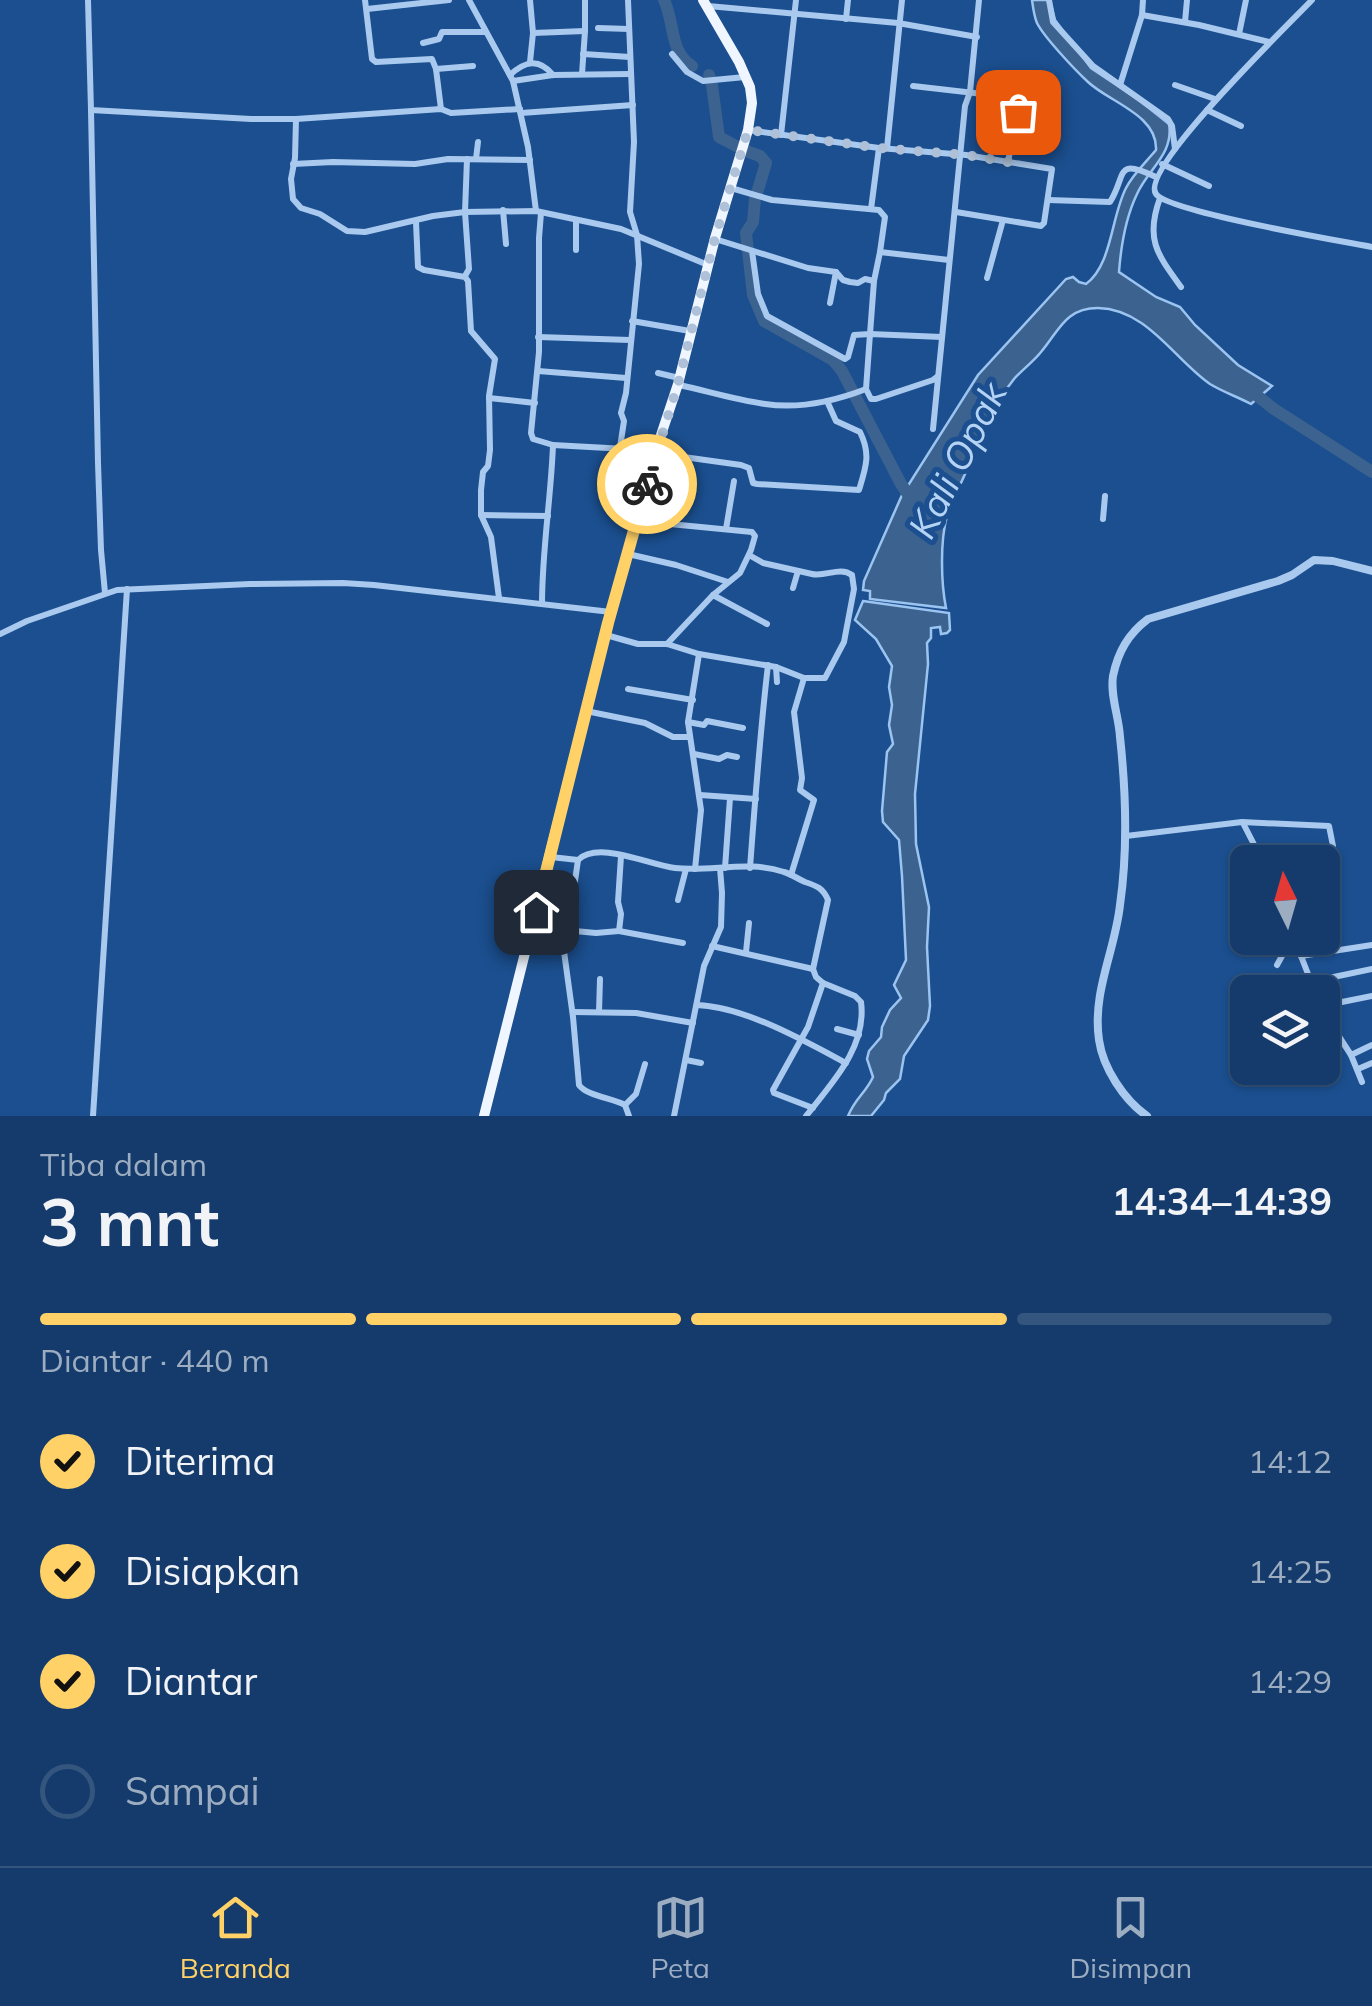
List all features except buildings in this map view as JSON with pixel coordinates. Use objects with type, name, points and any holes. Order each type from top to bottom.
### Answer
[{"type":"main road","points":[[484,1116],[611,612],[748,130],[752,103],[746,76],[705,3]]},
{"type":"street","points":[[88,0],[98,463],[105,593]]},
{"type":"street","points":[[441,109],[432,60],[372,60],[366,4],[449,0]]},
{"type":"street","points":[[469,0],[511,78],[521,111],[539,212],[538,371],[532,438],[553,445],[619,449],[745,466],[757,484],[859,490],[867,445],[860,432],[836,421],[827,401]]},
{"type":"street","points":[[530,0],[530,62]]},
{"type":"street","points":[[582,74],[585,0]]},
{"type":"street","points":[[612,500],[639,264],[630,212],[634,142],[628,0]]},
{"type":"street","points":[[781,135],[796,0]]},
{"type":"street","points":[[846,19],[848,0]]},
{"type":"street","points":[[871,209],[902,0]]},
{"type":"street","points":[[933,429],[979,0]]},
{"type":"street","points":[[1049,0],[1053,22],[1093,66],[1168,119],[1175,150]]},
{"type":"street","points":[[1120,85],[1143,0]]},
{"type":"street","points":[[1185,22],[1187,0]]},
{"type":"street","points":[[1238,34],[1246,0]]},
{"type":"street","points":[[1312,0],[1214,99],[1152,175],[1153,188],[1160,198],[1215,216],[1372,247]]},
{"type":"street","points":[[705,3],[898,22],[977,37]]},
{"type":"street","points":[[1142,15],[1270,42]]},
{"type":"street","points":[[598,28],[629,30]]},
{"type":"street","points":[[533,33],[585,31]]},
{"type":"street","points":[[423,43],[438,39],[442,32],[486,32]]},
{"type":"street","points":[[583,54],[630,58]]},
{"type":"street","points":[[672,54],[687,72],[712,81],[746,76]]},
{"type":"street","points":[[511,78],[517,68],[530,62],[542,64],[553,74]]},
{"type":"street","points":[[436,69],[473,66]]},
{"type":"street","points":[[511,78],[630,74]]},
{"type":"street","points":[[1175,84],[1214,99]]},
{"type":"street","points":[[913,86],[1016,96],[1018,112],[1008,162]]},
{"type":"street","points":[[90,110],[296,119],[441,109],[451,113],[633,105]]},
{"type":"street","points":[[1207,110],[1240,126]]},
{"type":"street","points":[[1018,112],[1056,118]]},
{"type":"street","points":[[296,119],[291,193],[297,204],[347,231],[365,232],[466,212],[539,212],[621,229],[708,266]]},
{"type":"street","points":[[748,130],[961,154],[1052,169],[1041,226],[956,212]]},
{"type":"street","points":[[465,277],[469,268],[466,212],[471,159],[478,142]]},
{"type":"street","points":[[294,164],[530,160]]},
{"type":"street","points":[[1162,164],[1209,186]]},
{"type":"street","points":[[1048,200],[1110,202],[1122,174],[1129,168],[1152,175]]},
{"type":"street","points":[[730,188],[772,200],[881,212],[885,217],[874,281],[864,390],[871,398],[881,398],[933,380],[938,374]]},
{"type":"street","points":[[1160,198],[1152,225],[1153,240],[1162,262],[1181,286]]},
{"type":"street","points":[[504,210],[506,244]]},
{"type":"street","points":[[576,220],[576,250]]},
{"type":"street","points":[[987,278],[1003,220]]},
{"type":"street","points":[[416,222],[420,270],[465,277],[470,332],[495,360],[489,398],[490,450],[482,475],[482,515],[491,537],[499,598]]},
{"type":"street","points":[[715,238],[808,268],[836,272],[850,282],[874,281]]},
{"type":"street","points":[[750,250],[766,316],[845,359],[854,335],[942,337]]},
{"type":"street","points":[[880,252],[949,260]]},
{"type":"street","points":[[830,302],[836,272]]},
{"type":"street","points":[[632,321],[690,331]]},
{"type":"street","points":[[538,337],[630,340]]},
{"type":"street","points":[[538,371],[627,378]]},
{"type":"street","points":[[658,373],[764,404],[827,401],[864,390]]},
{"type":"street","points":[[489,398],[535,404]]},
{"type":"street","points":[[542,604],[553,445]]},
{"type":"street","points":[[726,528],[734,481]]},
{"type":"street","points":[[1103,519],[1105,496]]},
{"type":"street","points":[[482,515],[548,516]]},
{"type":"street","points":[[638,517],[754,534],[740,573],[713,595],[667,644]]},
{"type":"street","points":[[627,554],[728,582]]},
{"type":"street","points":[[605,635],[772,666],[804,678],[825,678],[844,642],[854,590],[852,575],[836,571],[819,576],[749,555]]},
{"type":"street","points":[[1146,1116],[1134,1107],[1106,1062],[1098,1024],[1100,992],[1120,908],[1126,836],[1120,735],[1112,682],[1120,651],[1148,619],[1278,581],[1314,560],[1372,571]]},
{"type":"street","points":[[793,588],[798,571]]},
{"type":"street","points":[[0,634],[105,593],[250,584],[343,583],[611,612]]},
{"type":"street","points":[[93,1116],[127,590]]},
{"type":"street","points":[[713,595],[766,624]]},
{"type":"street","points":[[678,900],[691,869],[701,824],[688,722],[699,654]]},
{"type":"street","points":[[772,666],[777,682]]},
{"type":"street","points":[[750,868],[772,666]]},
{"type":"street","points":[[792,876],[814,800],[800,790],[794,712],[804,678]]},
{"type":"street","points":[[628,689],[693,700]]},
{"type":"street","points":[[586,710],[644,723],[672,737],[690,737]]},
{"type":"street","points":[[688,722],[704,725],[707,721],[743,728]]},
{"type":"street","points":[[694,754],[719,759],[726,754],[737,757]]},
{"type":"street","points":[[700,795],[756,800]]},
{"type":"street","points":[[674,1116],[704,966],[721,927],[722,868],[730,798]]},
{"type":"street","points":[[1126,836],[1242,822],[1329,826],[1334,845]]},
{"type":"street","points":[[1242,822],[1255,845]]},
{"type":"street","points":[[629,1116],[626,1105],[580,1089],[562,938],[578,860],[592,852],[657,866],[782,871],[822,888],[828,900],[814,970],[816,977],[855,996],[862,1002],[863,1014],[846,1063],[806,1116]]},
{"type":"street","points":[[551,856],[578,860]]},
{"type":"street","points":[[619,931],[621,856]]},
{"type":"street","points":[[746,952],[749,923]]},
{"type":"street","points":[[564,930],[619,931],[683,943]]},
{"type":"street","points":[[1308,975],[1301,956],[1372,945]]},
{"type":"street","points":[[712,946],[814,970]]},
{"type":"street","points":[[1277,965],[1283,955]]},
{"type":"street","points":[[1340,976],[1372,970]]},
{"type":"street","points":[[599,1012],[600,979]]},
{"type":"street","points":[[813,1108],[773,1090],[801,1040],[823,982]]},
{"type":"street","points":[[1340,1004],[1372,996]]},
{"type":"street","points":[[697,1006],[723,1008],[846,1063]]},
{"type":"street","points":[[572,1012],[636,1013],[693,1023]]},
{"type":"street","points":[[836,1029],[858,1034]]},
{"type":"street","points":[[1340,1037],[1362,1082]]},
{"type":"street","points":[[1351,1055],[1372,1046]]},
{"type":"street","points":[[686,1060],[701,1063]]},
{"type":"street","points":[[1358,1070],[1372,1062]]},
{"type":"street","points":[[626,1105],[636,1094],[644,1064]]},
{"type":"water","points":[[1032,0],[1050,0],[1055,20],[1091,68],[1169,124],[1164,153],[1129,213],[1119,272],[1156,297],[1180,307],[1238,365],[1272,386],[1251,404],[1210,384],[1131,317],[1098,308],[1070,316],[999,401],[951,506],[942,562],[946,608],[870,599],[870,591],[863,590],[864,581],[902,495],[978,375],[1066,279],[1073,277],[1086,284],[1095,276],[1126,188],[1156,150],[1155,138],[1141,118],[1088,82],[1053,45],[1037,23]]},
{"type":"water","points":[[863,601],[949,613],[950,630],[941,634],[940,627],[931,628],[927,643],[915,794],[916,844],[929,907],[928,1020],[904,1056],[900,1079],[871,1116],[848,1116],[873,1077],[867,1059],[869,1051],[881,1037],[890,1010],[901,998],[894,985],[906,960],[899,840],[883,822],[882,811],[887,752],[893,744],[889,725],[892,666],[876,639],[855,620]]},
{"type":"waterway","points":[[664,0],[679,53],[692,66]]},
{"type":"waterway","points":[[709,75],[719,137],[738,147]]},
{"type":"waterway","points":[[746,151],[766,163],[757,193]]},
{"type":"waterway","points":[[755,198],[753,222],[746,233],[753,295],[764,321],[833,360],[914,503]]},
{"type":"waterway","name":"Kali Opak","points":[[1246,387],[1372,472]]},
{"type":"way so far","points":[[647,484],[748,130],[1008,162],[1018,112]]},
{"type":"route","points":[[536,912],[647,484]]}]
